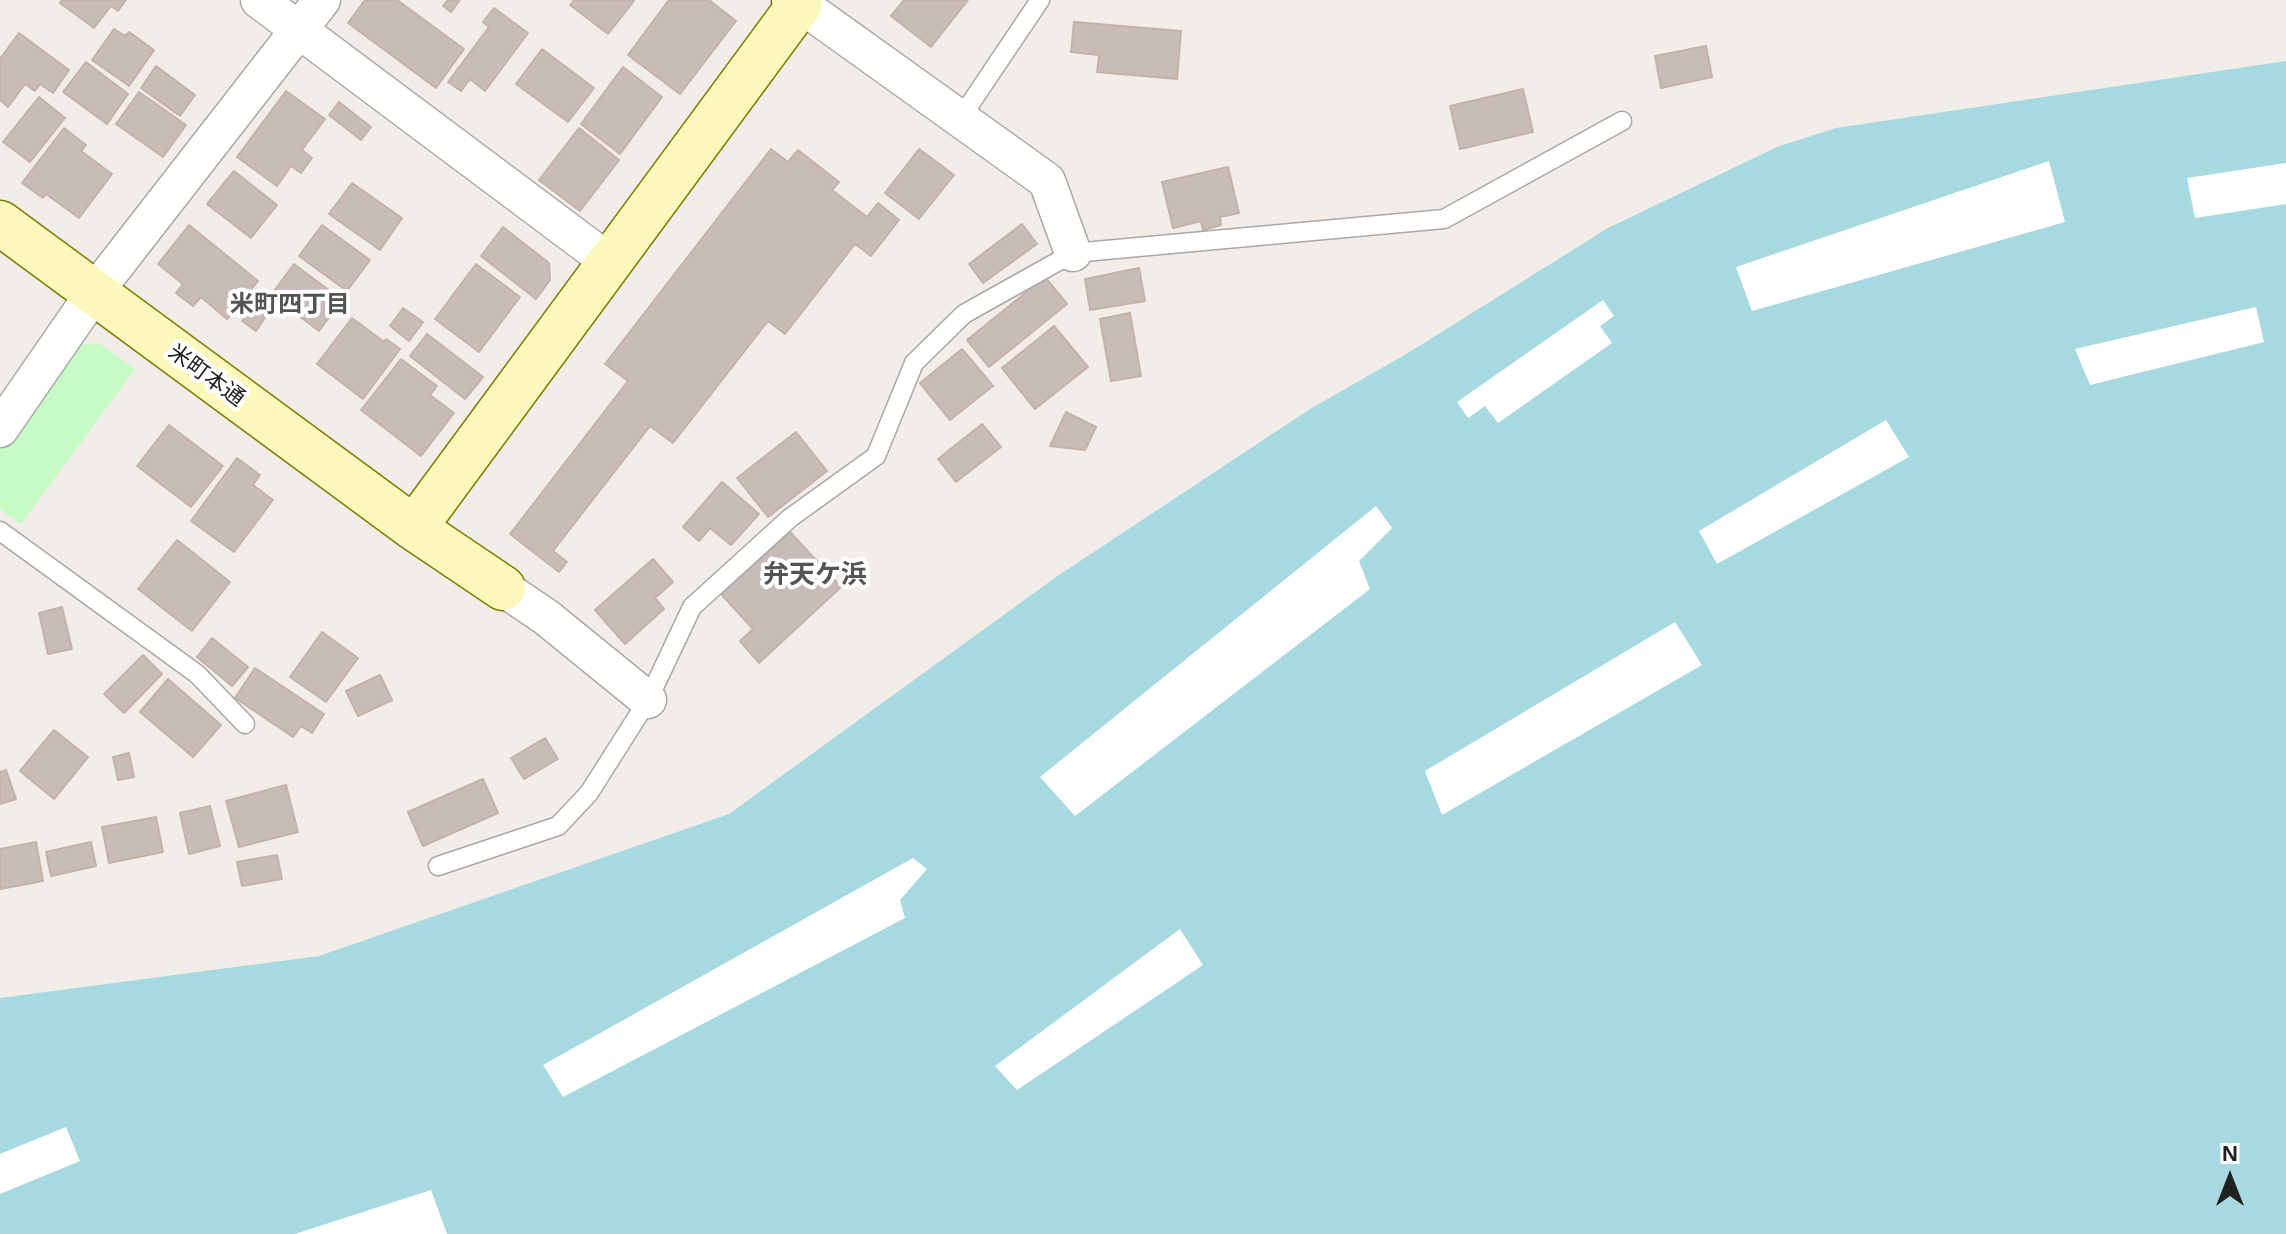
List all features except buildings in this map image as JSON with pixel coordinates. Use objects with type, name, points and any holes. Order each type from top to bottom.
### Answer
[{"type":"street","points":[[259,0],[608,261]]},
{"type":"street","points":[[0,429],[94,293],[322,0]]},
{"type":"street","points":[[414,528],[797,2],[1047,181],[1073,253]]},
{"type":"street","name":"米町本通","points":[[0,223],[414,528],[503,588]]},
{"type":"street","points":[[503,588],[546,617],[648,700]]},
{"type":"lane","points":[[960,119],[1040,0]]},
{"type":"lane","points":[[438,866],[558,826],[589,793],[648,700],[692,607],[790,518],[876,456],[914,363],[964,314],[1073,253],[1444,219],[1622,121]]},
{"type":"lane","points":[[0,531],[197,674],[245,724]]},
{"type":"green space","points":[[99,343],[135,369],[21,524],[0,509],[0,448],[70,345]]},
{"type":"water","points":[[2286,61],[2286,1234],[0,1234],[0,998],[319,956],[729,814],[1056,577],[1310,409],[1408,353],[1608,228],[1777,147],[1836,128]]},
{"type":"pier","points":[[2049,161],[2065,222],[1752,311],[1736,267]]},
{"type":"pier","points":[[2286,163],[2286,204],[2195,218],[2187,178]]},
{"type":"pier","points":[[1603,300],[1614,316],[1600,326],[1612,343],[1498,423],[1485,406],[1468,418],[1457,402]]},
{"type":"pier","points":[[2256,307],[2264,342],[2090,385],[2075,349]]},
{"type":"pier","points":[[1886,420],[1909,457],[1717,564],[1699,531]]},
{"type":"pier","points":[[1376,506],[1392,528],[1359,561],[1370,589],[1075,816],[1040,777]]},
{"type":"pier","points":[[1675,622],[1702,665],[1442,815],[1425,771]]},
{"type":"pier","points":[[913,858],[927,869],[900,900],[905,918],[563,1097],[543,1065]]},
{"type":"pier","points":[[1180,929],[1203,965],[1017,1090],[995,1066]]},
{"type":"pier","points":[[66,1127],[80,1161],[0,1194],[0,1154]]},
{"type":"pier","points":[[431,1190],[447,1234],[295,1234]]},
{"type":"district","name":"米町四丁目","points":[[290,305]]},
{"type":"district","name":"弁天ケ浜","points":[[815,576]]}]
